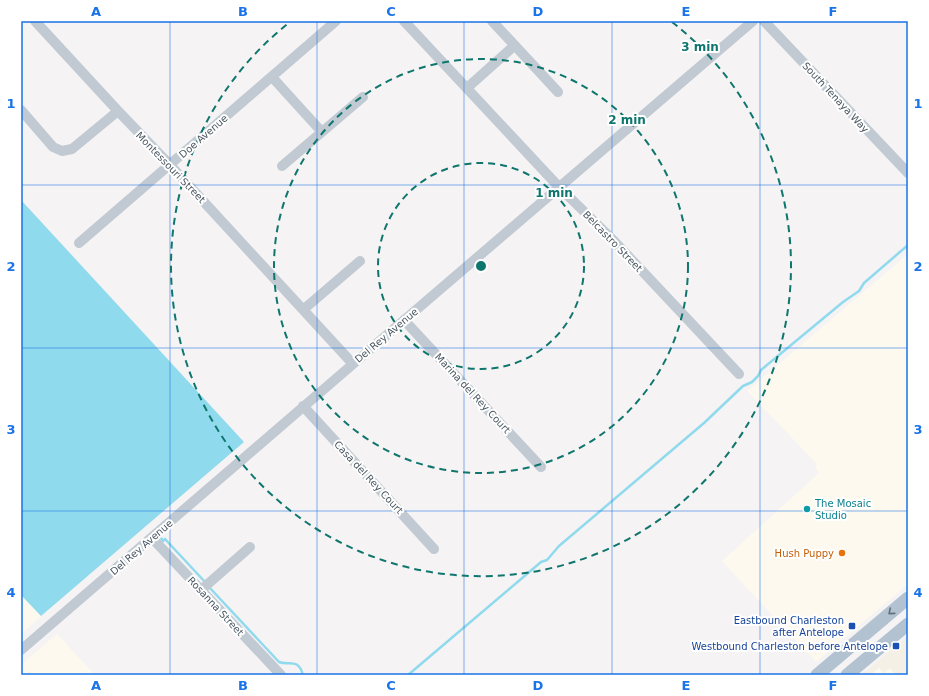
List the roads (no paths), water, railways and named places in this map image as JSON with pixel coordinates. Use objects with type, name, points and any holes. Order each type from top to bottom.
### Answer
[{"type":"main road","points":[[817,675],[908,598]]},
{"type":"main road","points":[[847,675],[908,624]]},
{"type":"street","name":"Doe Avenue","points":[[79,243],[336,21]]},
{"type":"street","name":"Belcastro Street","points":[[404,21],[559,187],[613,240],[739,374]]},
{"type":"street","points":[[492,21],[558,92]]},
{"type":"street","name":"Del Rey Avenue","points":[[21,650],[303,406],[753,21]]},
{"type":"street","name":"South Tenaya Way","points":[[764,21],[908,174]]},
{"type":"street","name":"Montessouri Street","points":[[38,22],[118,111],[304,309],[353,364]]},
{"type":"street","points":[[467,88],[514,46]]},
{"type":"street","points":[[272,77],[321,131]]},
{"type":"street","points":[[282,166],[321,131],[363,97]]},
{"type":"street","points":[[21,110],[53,147],[62,151],[72,149],[118,111]]},
{"type":"street","points":[[304,309],[360,261]]},
{"type":"street","name":"Marina del Rey Court","points":[[404,320],[541,467]]},
{"type":"street","name":"Casa del Rey Court","points":[[303,406],[434,548]]},
{"type":"street","name":"Rosanna Street","points":[[152,538],[281,675]]},
{"type":"street","points":[[201,590],[250,547]]},
{"type":"water","points":[[21,200],[244,442],[41,616],[21,595]]},
{"type":"waterway","points":[[408,675],[541,562],[547,560],[559,546],[704,423],[743,386],[752,382],[761,370],[843,302],[859,291],[864,283],[908,245]]},
{"type":"waterway","points":[[161,538],[163,541],[165,539],[206,583]]},
{"type":"waterway","points":[[209,587],[279,662],[296,664],[301,669],[303,675]]},
{"type":"place","name":"The Mosaic Studio","points":[[807,509]]},
{"type":"place","name":"Hush Puppy","points":[[842,553]]},
{"type":"place","name":"Eastbound Charleston after Antelope","points":[[852,626]]},
{"type":"place","name":"Westbound Charleston before Antelope","points":[[896,646]]}]
